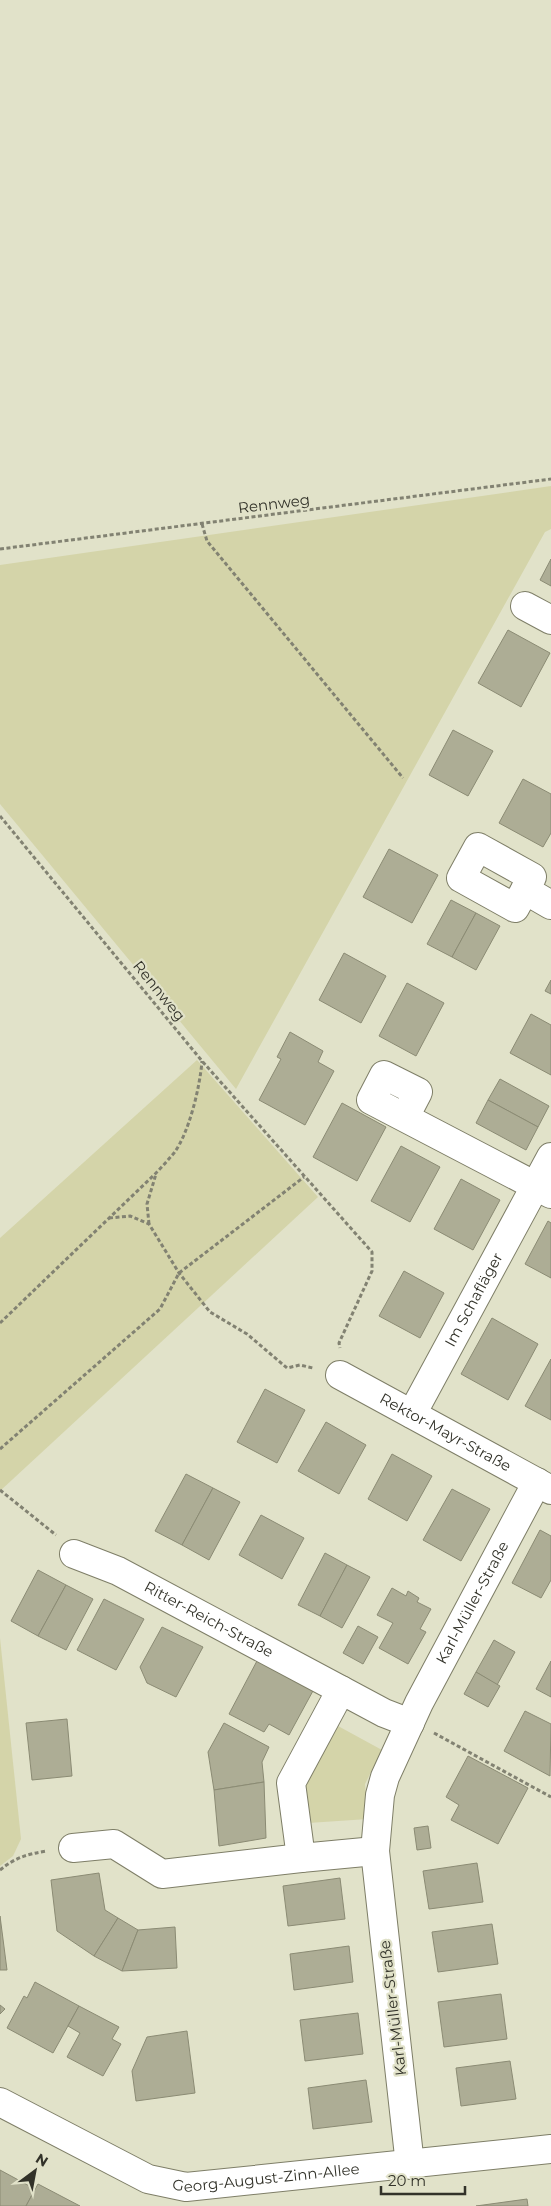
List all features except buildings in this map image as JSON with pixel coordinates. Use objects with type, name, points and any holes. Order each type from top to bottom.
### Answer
[{"type":"street","points":[[525,606],[551,620]]},
{"type":"street","points":[[524,890],[551,905]]},
{"type":"street","points":[[405,1117],[543,1190]]},
{"type":"street","name":"Im Schafläger","points":[[412,1414],[543,1190],[551,1157]]},
{"type":"street","name":"Rektor-Mayr-Straße","points":[[340,1375],[544,1486]]},
{"type":"street","name":"Karl-Müller-Straße","points":[[410,2165],[375,1851],[380,1795],[385,1777],[410,1724],[544,1486]]},
{"type":"street","name":"Ritter-Reich-Straße","points":[[74,1554],[118,1571],[341,1690]]},
{"type":"street","points":[[301,1858],[291,1783],[341,1690],[384,1713],[410,1724]]},
{"type":"street","points":[[73,1848],[114,1844],[162,1874],[375,1851]]},
{"type":"street","name":"Georg-August-Zinn-Allee","points":[[0,2102],[148,2179],[186,2188],[551,2149]]},
{"type":"path","name":"Rennweg","points":[[0,550],[551,479]]},
{"type":"path","points":[[202,524],[207,541],[403,778]]},
{"type":"path","name":"Rennweg","points":[[0,816],[202,1061],[372,1252],[372,1271],[339,1343],[343,1360],[340,1375]]},
{"type":"path","points":[[0,1323],[156,1174],[175,1152],[201,1082],[202,1061]]},
{"type":"path","points":[[156,1174],[147,1204],[149,1224],[179,1273],[210,1312],[247,1334],[287,1368],[300,1365],[340,1375]]},
{"type":"path","points":[[0,1449],[160,1309],[171,1292],[179,1273],[304,1177]]},
{"type":"path","points":[[109,1218],[130,1216],[149,1224]]},
{"type":"path","points":[[0,1490],[55,1534],[74,1554]]},
{"type":"path","points":[[410,1724],[432,1732],[551,1796]]},
{"type":"path","points":[[0,1870],[14,1859],[26,1854],[73,1848]]},
{"type":"green space","points":[[551,486],[551,529],[545,532],[236,1089],[0,804],[0,565]]},
{"type":"green space","points":[[197,1060],[318,1197],[0,1491],[0,1238]]},
{"type":"green space","points":[[0,1638],[21,1839],[13,1856],[0,1866]]},
{"type":"green space","points":[[338,1726],[382,1750],[365,1784],[368,1819],[308,1823],[304,1788]]}]
